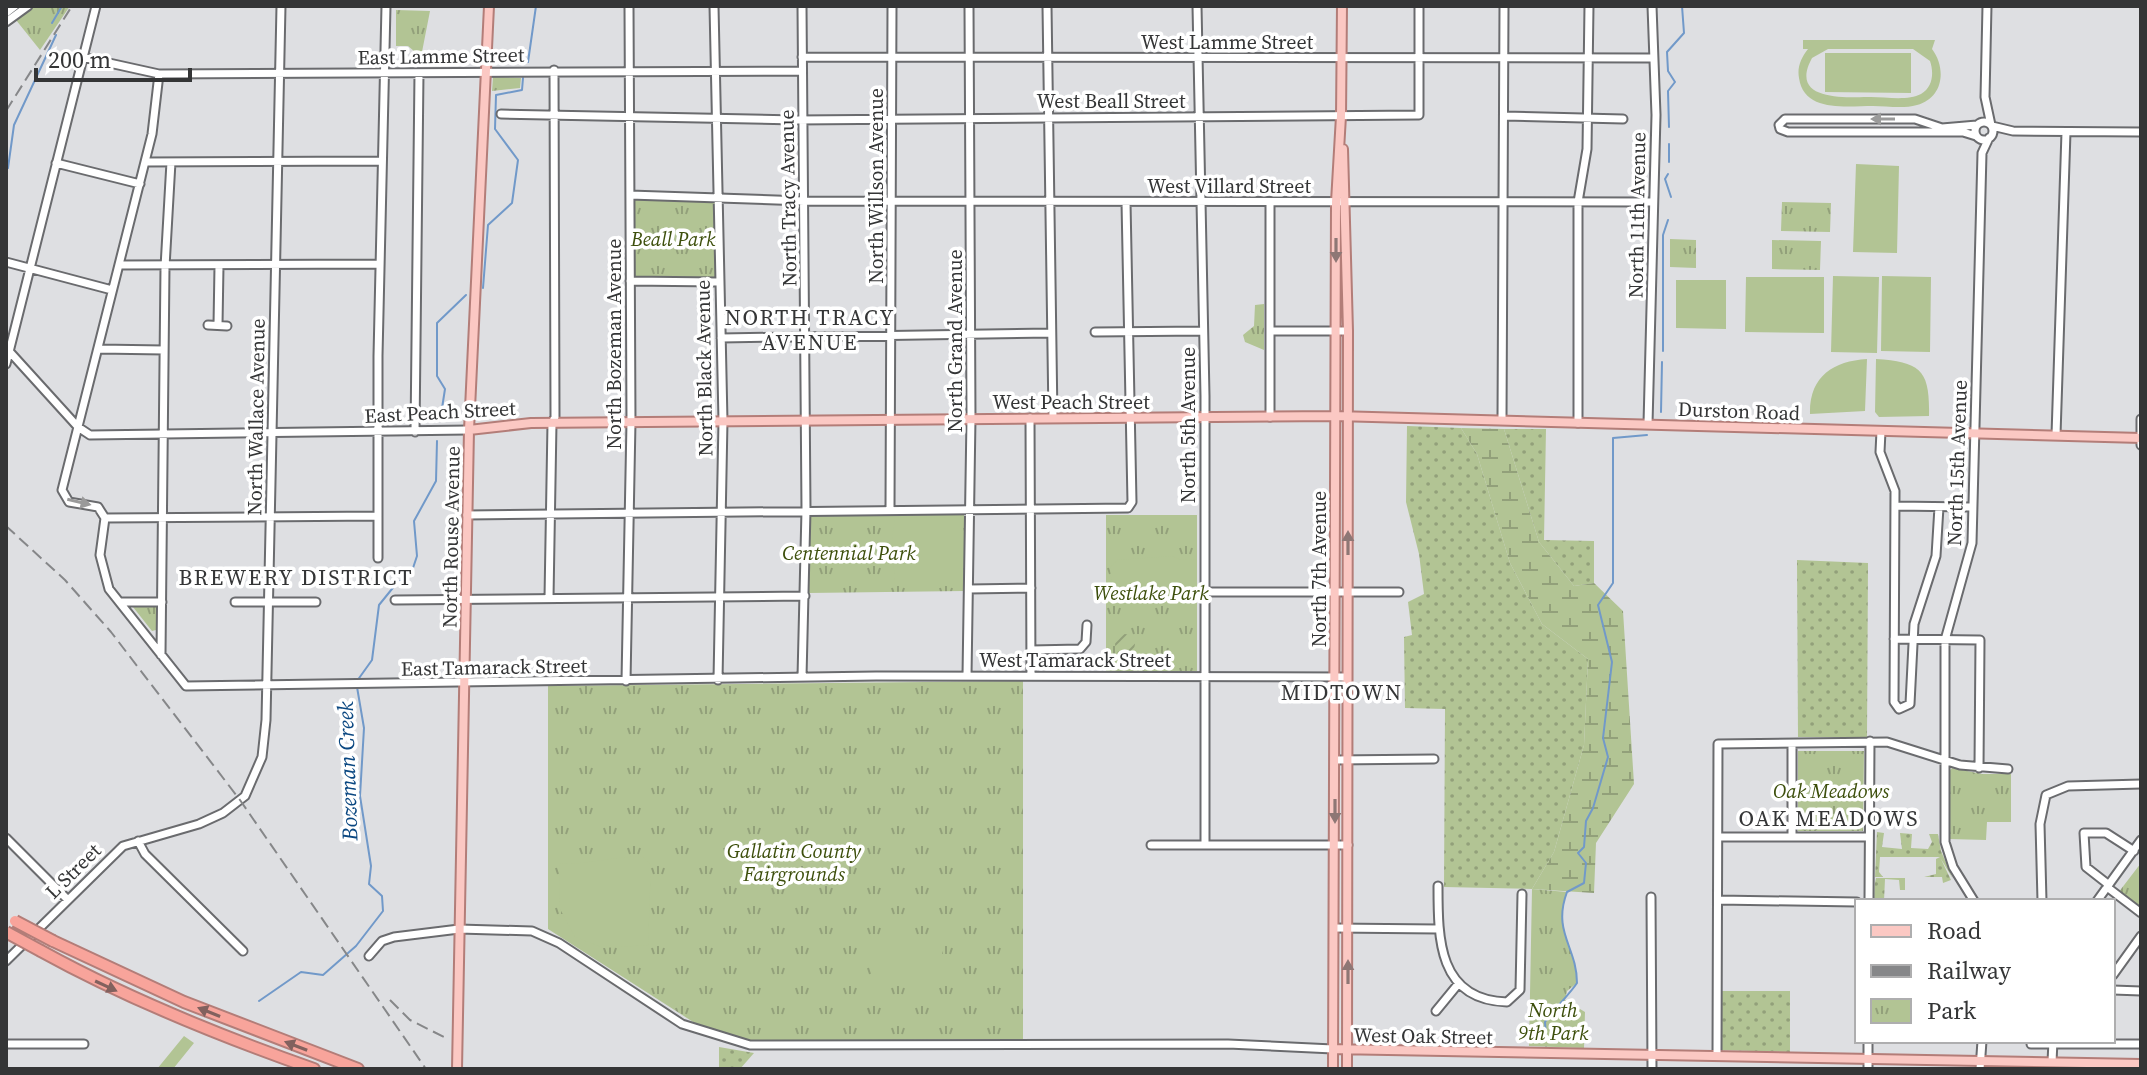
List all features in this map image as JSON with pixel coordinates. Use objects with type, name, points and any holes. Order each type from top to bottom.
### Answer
[{"type":"highway","points":[[11,918],[184,1002],[358,1069]]},
{"type":"highway","points":[[6,932],[97,982],[223,1037],[314,1069]]},
{"type":"main road","name":"North Rouse Avenue","points":[[457,1069],[469,430],[489,6]]},
{"type":"main road","name":"North 7th Avenue","points":[[1333,1069],[1336,202],[1342,6]]},
{"type":"main road","name":"North 7th Avenue","points":[[1341,116],[1348,331],[1347,1069]]},
{"type":"main road","name":"Durston Road","points":[[1336,416],[2141,438]]},
{"type":"main road","name":"West Peach Street","points":[[806,419],[1336,416]]},
{"type":"main road","name":"East Peach Street","points":[[469,430],[552,423],[806,419]]},
{"type":"main road","name":"West Oak Street","points":[[1333,1049],[1717,1056],[1868,1064],[2141,1064]]},
{"type":"street","points":[[6,13],[15,6]]},
{"type":"street","points":[[6,22],[28,6]]},
{"type":"street","points":[[6,364],[96,6]]},
{"type":"street","name":"North Wallace Avenue","points":[[223,813],[245,796],[256,778],[264,749],[281,6]]},
{"type":"street","points":[[378,558],[381,161],[386,6]]},
{"type":"street","name":"North Bozeman Avenue","points":[[626,681],[631,422],[629,6]]},
{"type":"street","name":"North Black Avenue","points":[[714,6],[723,421],[718,680]]},
{"type":"street","name":"North Tracy Avenue","points":[[802,6],[806,337],[802,677]]},
{"type":"street","name":"North Willson Avenue","points":[[890,509],[892,6]]},
{"type":"street","name":"North Grand Avenue","points":[[967,676],[971,509],[969,6]]},
{"type":"street","points":[[1047,6],[1053,418]]},
{"type":"street","name":"North 5th Avenue","points":[[1197,6],[1205,417],[1205,845]]},
{"type":"street","points":[[1419,6],[1419,58]]},
{"type":"street","points":[[1502,420],[1504,6]]},
{"type":"street","points":[[1578,423],[1578,202],[1587,157],[1589,6]]},
{"type":"street","name":"North 11th Avenue","points":[[1648,424],[1656,115],[1652,6]]},
{"type":"street","points":[[1978,124],[1985,97],[1987,6]]},
{"type":"street","name":"East Lamme Street","points":[[82,57],[159,74],[802,71]]},
{"type":"street","name":"West Lamme Street","points":[[802,57],[1652,58]]},
{"type":"street","name":"West Beall Street","points":[[501,114],[802,120],[1419,115],[1419,58]]},
{"type":"street","points":[[549,598],[552,423],[555,417],[554,70]]},
{"type":"street","points":[[415,432],[419,73]]},
{"type":"street","points":[[159,74],[158,108],[63,494],[73,504],[98,507],[105,518],[100,555],[109,589],[161,655]]},
{"type":"street","points":[[1985,97],[1991,125]]},
{"type":"street","points":[[1504,116],[1623,119]]},
{"type":"street","points":[[2013,131],[1990,138],[1963,132],[1788,132],[1779,125],[1785,119],[1909,119],[1942,128],[1978,124],[2013,131],[2141,132]]},
{"type":"street","name":"North 15th Avenue","points":[[1973,899],[1947,852],[1944,759],[1945,640],[1970,561],[1982,159],[1977,137],[1978,124]]},
{"type":"street","name":"North 15th Avenue","points":[[1982,159],[1991,125]]},
{"type":"street","points":[[2056,435],[2066,132]]},
{"type":"street","points":[[145,162],[381,161]]},
{"type":"street","points":[[161,655],[165,267],[171,162]]},
{"type":"street","points":[[56,163],[140,184]]},
{"type":"street","name":"West Villard Street","points":[[630,195],[804,201],[1653,202]]},
{"type":"street","points":[[467,515],[1128,508],[1132,502],[1133,417],[1126,202]]},
{"type":"street","points":[[1270,202],[1270,417]]},
{"type":"street","points":[[6,262],[112,290]]},
{"type":"street","points":[[119,265],[380,264]]},
{"type":"street","points":[[208,325],[223,325],[219,266]]},
{"type":"street","points":[[630,281],[718,282]]},
{"type":"street","points":[[1095,332],[1203,331]]},
{"type":"street","points":[[1271,331],[1348,331]]},
{"type":"street","points":[[721,338],[1051,333]]},
{"type":"street","points":[[99,349],[164,350]]},
{"type":"street","points":[[9,351],[78,427]]},
{"type":"street","points":[[1030,418],[1031,676]]},
{"type":"street","points":[[2141,419],[2141,445]]},
{"type":"street","name":"East Peach Street","points":[[78,427],[90,435],[469,430]]},
{"type":"street","points":[[1881,431],[1880,452],[1895,491],[1894,702],[1895,707],[1904,710],[1910,704],[1912,639],[1917,609],[1938,549],[1939,507]]},
{"type":"street","points":[[1895,506],[1971,507]]},
{"type":"street","points":[[105,518],[378,516]]},
{"type":"street","points":[[969,589],[1031,588]]},
{"type":"street","points":[[1205,592],[1399,592]]},
{"type":"street","points":[[395,600],[805,596]]},
{"type":"street","points":[[121,602],[162,602]]},
{"type":"street","points":[[235,602],[316,602]]},
{"type":"street","points":[[1031,650],[1080,649],[1085,645],[1087,625]]},
{"type":"street","points":[[1894,639],[1980,640],[1979,768]]},
{"type":"street","name":"East Tamarack Street","points":[[161,655],[186,686],[802,677]]},
{"type":"street","name":"West Tamarack Street","points":[[802,677],[1347,677]]},
{"type":"street","points":[[1717,1056],[1718,744],[1792,745],[1803,741],[1870,741],[1902,745],[1979,768],[2008,769]]},
{"type":"street","points":[[1869,899],[1870,741]]},
{"type":"street","points":[[1792,745],[1792,837]]},
{"type":"street","points":[[1335,760],[1434,759]]},
{"type":"street","points":[[2042,899],[2041,806],[2046,795],[2068,786],[2141,784]]},
{"type":"street","name":"L Street","points":[[6,961],[114,853],[138,841],[179,831],[223,813]]},
{"type":"street","points":[[2134,851],[2106,833],[2084,833],[2086,867],[2141,913]]},
{"type":"street","points":[[1718,837],[1869,837]]},
{"type":"street","points":[[6,838],[68,900]]},
{"type":"street","points":[[2098,899],[2141,840]]},
{"type":"street","points":[[138,841],[145,854],[243,951]]},
{"type":"street","points":[[1151,845],[1348,845]]},
{"type":"street","points":[[1438,886],[1438,929],[1446,965],[1459,983],[1493,1002],[1507,1002],[1516,997],[1520,990],[1522,894]]},
{"type":"street","points":[[1651,897],[1652,1069]]},
{"type":"street","points":[[1718,900],[1855,902]]},
{"type":"street","points":[[1334,928],[1438,929]]},
{"type":"street","name":"West Oak Street","points":[[369,956],[382,941],[394,937],[459,929],[522,930],[546,935],[697,1032],[750,1045],[1228,1044],[1333,1049]]},
{"type":"street","points":[[2115,972],[2141,936]]},
{"type":"street","points":[[1436,1011],[1459,983]]},
{"type":"street","points":[[2115,990],[2141,991]]},
{"type":"street","points":[[1868,1043],[1868,1064]]},
{"type":"street","points":[[1981,1065],[1982,1043]]},
{"type":"street","points":[[2052,1062],[2053,1043]]},
{"type":"street","points":[[6,1044],[84,1044]]},
{"type":"street","points":[[2031,1044],[2141,1044]]},
{"type":"green space","points":[[34,6],[70,6],[40,50],[16,20]]},
{"type":"green space","points":[[396,10],[430,11],[421,57],[408,46],[396,46]]},
{"type":"green space","points":[[1803,40],[1935,40],[1932,49],[1940,65],[1940,82],[1932,96],[1912,106],[1828,105],[1809,97],[1803,89],[1799,70],[1808,49],[1803,49]],"holes":[[[1828,49],[1913,49],[1930,61],[1932,70],[1928,88],[1916,96],[1835,96],[1814,90],[1808,83],[1807,72],[1812,58]]]},
{"type":"green space","points":[[1825,53],[1911,53],[1911,93],[1825,92]]},
{"type":"green space","points":[[493,77],[521,78],[520,88],[492,91]]},
{"type":"green space","points":[[1856,164],[1899,166],[1897,253],[1853,252]]},
{"type":"green space","name":"Beall Park","points":[[630,195],[716,198],[718,282],[630,281]]},
{"type":"green space","points":[[1782,202],[1831,203],[1830,232],[1781,231]]},
{"type":"green space","points":[[1670,239],[1696,240],[1696,268],[1670,267]]},
{"type":"green space","points":[[1772,240],[1821,241],[1820,270],[1772,269]]},
{"type":"green space","points":[[1833,276],[1879,277],[1877,353],[1831,352]]},
{"type":"green space","points":[[1882,276],[1931,277],[1930,352],[1881,351]]},
{"type":"green space","points":[[1746,277],[1824,277],[1824,333],[1745,332]]},
{"type":"green space","points":[[1676,280],[1726,280],[1726,329],[1676,328]]},
{"type":"green space","points":[[1264,304],[1264,350],[1245,342],[1243,335],[1254,326],[1255,305]]},
{"type":"green space","points":[[1867,359],[1865,411],[1810,414],[1814,390],[1825,373],[1844,363]]},
{"type":"green space","points":[[1876,359],[1903,363],[1920,371],[1927,388],[1929,416],[1879,417],[1875,412]]},
{"type":"green space","points":[[1407,426],[1461,428],[1477,454],[1510,563],[1542,624],[1588,659],[1584,745],[1554,852],[1532,889],[1444,887],[1445,709],[1405,708],[1404,637],[1412,635],[1408,602],[1424,594],[1419,554],[1406,502]]},
{"type":"green space","points":[[1461,428],[1504,429],[1539,542],[1574,586],[1594,583],[1623,611],[1634,784],[1596,843],[1594,893],[1532,889],[1554,852],[1584,745],[1588,659],[1542,624],[1510,563],[1477,454]]},
{"type":"green space","points":[[1504,429],[1546,429],[1544,540],[1594,541],[1594,583],[1574,586],[1539,542]]},
{"type":"green space","name":"Centennial Park","points":[[964,513],[964,591],[808,593],[809,515]]},
{"type":"green space","name":"Westlake Park","points":[[1106,515],[1197,515],[1197,671],[1106,671]]},
{"type":"green space","points":[[951,517],[955,521],[955,581],[951,585],[895,585],[892,538],[895,518]]},
{"type":"green space","points":[[1173,556],[1180,560],[1197,559],[1197,599],[1113,596],[1110,568],[1117,560]]},
{"type":"green space","points":[[1797,560],[1868,563],[1867,737],[1798,737]]},
{"type":"green space","points":[[133,607],[156,607],[156,630],[152,631]]},
{"type":"green space","points":[[1125,634],[1132,637],[1135,644],[1132,651],[1125,654],[1118,651],[1115,644],[1118,637]]},
{"type":"green space","name":"Gallatin County Fairgrounds","points":[[1023,681],[1023,1039],[753,1041],[701,1027],[548,929],[548,686]]},
{"type":"green space","name":"Oak Meadows","points":[[1798,751],[1864,751],[1863,831],[1798,831]]},
{"type":"green space","points":[[1952,768],[1982,774],[2011,774],[2011,822],[1987,822],[1986,840],[1949,839],[1948,773]]},
{"type":"green space","points":[[1877,832],[1884,833],[1882,847],[1902,849],[1900,833],[1912,834],[1911,848],[1928,849],[1932,842],[1929,834],[1938,834],[1941,851],[1953,879],[1941,859],[1951,880],[1943,883],[1942,877],[1924,877],[1936,874],[1936,859],[1940,857],[1880,857],[1879,872],[1883,877],[1875,877]]},
{"type":"green space","points":[[642,856],[651,865],[648,945],[604,948],[575,937],[560,909],[559,864]]},
{"type":"green space","points":[[2141,863],[2141,909],[2118,893]]},
{"type":"green space","points":[[1875,878],[1875,883],[1876,878],[1905,878],[1905,890],[1900,890],[1899,880],[1885,879],[1884,899],[1874,899]]},
{"type":"green space","name":"North 9th Park","points":[[1532,889],[1567,892],[1563,906],[1564,929],[1577,983],[1567,991],[1565,1000],[1585,1012],[1584,1048],[1529,1046]]},
{"type":"green space","points":[[872,940],[942,940],[942,975],[872,975]]},
{"type":"green space","points":[[1718,991],[1790,991],[1790,1052],[1718,1050]]},
{"type":"green space","points":[[184,1036],[194,1043],[173,1069],[157,1069]]},
{"type":"green space","points":[[719,1047],[754,1053],[740,1069],[719,1069]]},
{"type":"waterway","points":[[52,23],[62,6]]},
{"type":"waterway","name":"Bozeman Creek","points":[[528,62],[536,6]]},
{"type":"waterway","points":[[1669,127],[1668,91],[1675,82],[1668,71],[1667,52],[1684,33],[1682,6]]},
{"type":"waterway","points":[[8,168],[14,125],[56,35]]},
{"type":"waterway","name":"Bozeman Creek","points":[[483,288],[488,225],[512,203],[518,160],[495,129],[496,95],[522,90],[523,78]]},
{"type":"waterway","points":[[1669,144],[1669,162]]},
{"type":"waterway","points":[[1668,174],[1665,179],[1671,197]]},
{"type":"waterway","points":[[1663,351],[1663,235],[1668,220]]},
{"type":"waterway","name":"Bozeman Creek","points":[[440,421],[445,389],[437,376],[437,323],[466,295]]},
{"type":"waterway","points":[[1661,412],[1662,362]]},
{"type":"waterway","points":[[1546,1037],[1545,1022],[1577,983],[1564,929],[1563,906],[1567,892],[1584,883],[1586,863],[1578,853],[1584,847],[1586,821],[1608,757],[1603,738],[1612,662],[1598,605],[1613,583],[1613,438],[1647,435]]},
{"type":"waterway","name":"Bozeman Creek","points":[[357,681],[372,660],[379,605],[396,584],[411,574],[417,556],[414,521],[436,481],[437,441]]},
{"type":"waterway","name":"Bozeman Creek","points":[[259,1001],[301,972],[323,975],[356,946],[383,911],[382,896],[369,884],[371,866],[360,796],[364,728],[357,687]]},
{"type":"railway","points":[[6,111],[72,6]]},
{"type":"railway","points":[[6,526],[65,580],[111,632],[240,800],[426,1069]]},
{"type":"railway","points":[[390,1000],[410,1020],[448,1039]]},
{"type":"district","name":"NORTH TRACY AVENUE","points":[[810,330]]},
{"type":"district","name":"BREWERY DISTRICT","points":[[296,577]]},
{"type":"district","name":"MIDTOWN","points":[[1342,692]]},
{"type":"district","name":"OAK MEADOWS","points":[[1829,818]]}]
